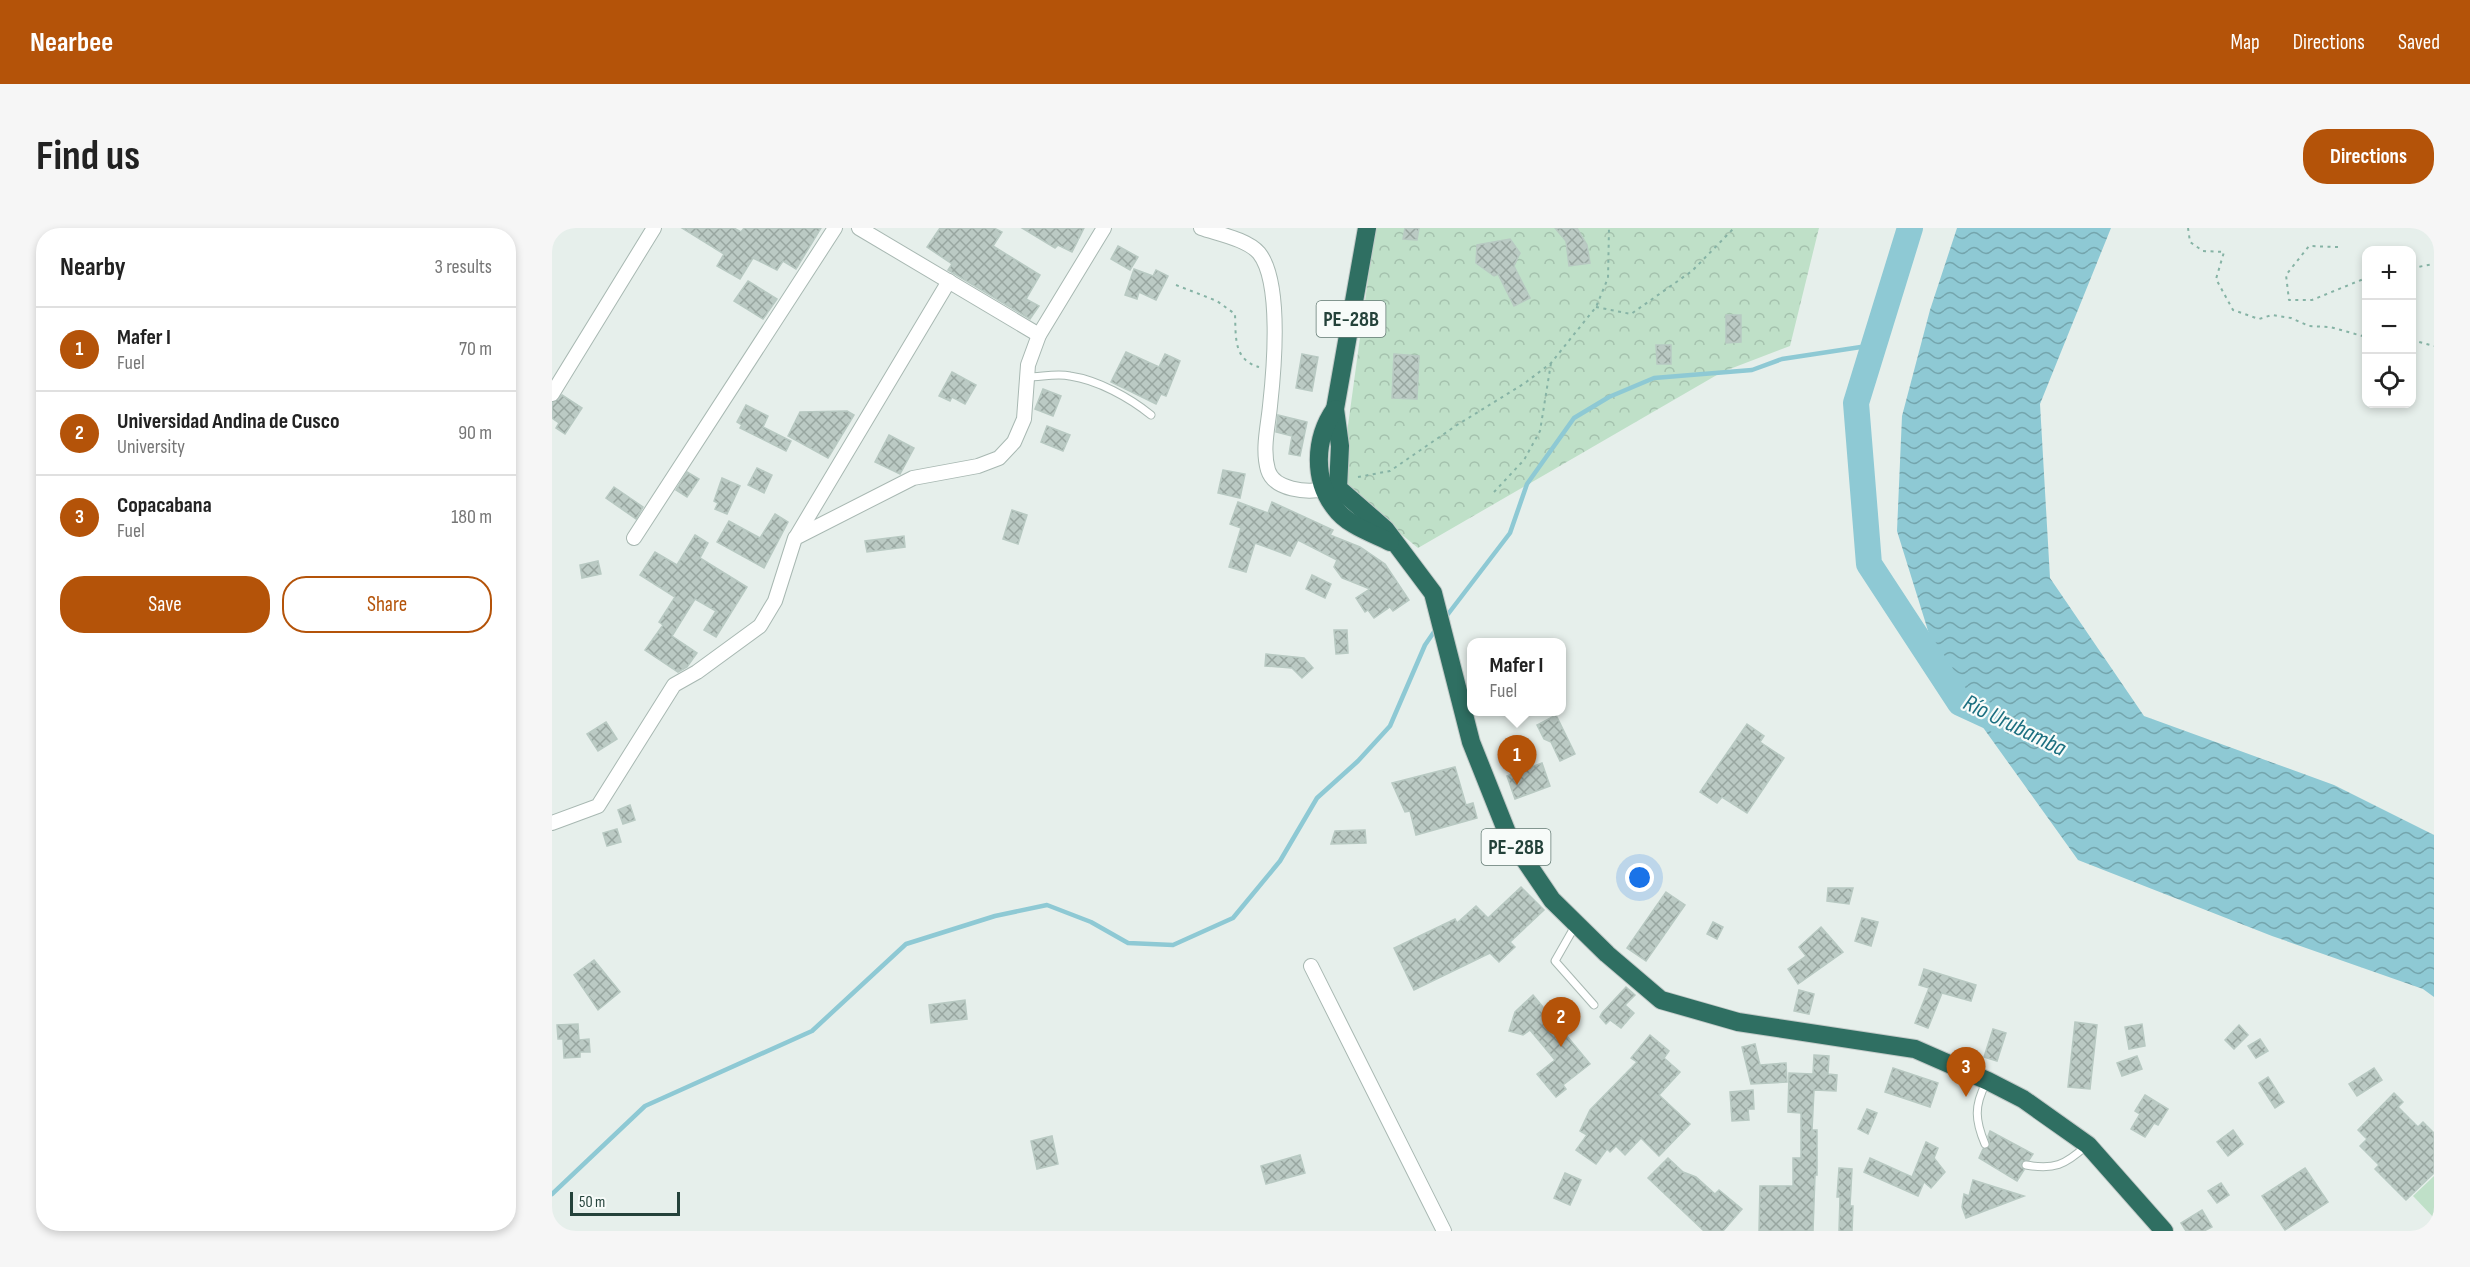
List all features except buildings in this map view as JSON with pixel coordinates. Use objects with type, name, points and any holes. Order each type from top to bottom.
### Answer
[{"type":"highway","name":"PE-28B","points":[[1367,228],[1335,410],[1340,446],[1330,488],[1385,529],[1433,593],[1472,742],[1508,835],[1552,900],[1661,1000],[1738,1022],[1915,1049],[2023,1099],[2088,1145],[2164,1231]]},
{"type":"street","points":[[552,393],[654,228]]},
{"type":"street","points":[[634,538],[835,228]]},
{"type":"street","points":[[859,228],[1039,335]]},
{"type":"street","points":[[795,538],[913,478],[978,466],[999,458],[1014,442],[1024,419],[1028,365],[1039,335],[1104,228]]},
{"type":"street","points":[[1201,228],[1242,242],[1258,252],[1267,266],[1274,332],[1273,372],[1265,449],[1269,472],[1282,485],[1303,491],[1330,488]]},
{"type":"street","points":[[552,823],[598,806],[674,685],[697,672],[760,626],[775,601],[795,538],[949,281]]},
{"type":"street","points":[[1311,966],[1444,1231]]},
{"type":"lane","points":[[1027,377],[1069,375],[1094,383],[1139,405],[1151,415]]},
{"type":"lane","points":[[1577,924],[1555,961],[1594,1005]]},
{"type":"lane","points":[[1985,1144],[1977,1124],[1975,1109],[1988,1081]]},
{"type":"lane","points":[[2026,1165],[2047,1169],[2069,1161],[2088,1145]]},
{"type":"path","points":[[1358,477],[1390,471],[1457,425],[1525,383],[1551,363],[1596,307],[1608,278],[1609,228]]},
{"type":"path","points":[[1596,307],[1631,314],[1692,271],[1734,228]]},
{"type":"path","points":[[2188,228],[2190,242],[2197,247],[2204,251],[2224,252],[2217,279],[2234,310],[2259,319],[2272,315],[2291,318],[2309,326],[2330,327],[2362,337]]},
{"type":"path","points":[[2338,247],[2309,246],[2286,275],[2289,300],[2312,300],[2362,280]]},
{"type":"path","points":[[2416,267],[2434,264]]},
{"type":"path","points":[[1176,285],[1217,301],[1235,314],[1237,351],[1249,364],[1273,372]]},
{"type":"path","points":[[2416,341],[2434,346]]},
{"type":"path","points":[[1494,492],[1524,460],[1540,431],[1551,363]]},
{"type":"green space","points":[[1375,228],[1819,228],[1790,346],[1722,372],[1418,548],[1340,484]]},
{"type":"green space","points":[[2434,1176],[2434,1218],[2413,1196]]},
{"type":"water","points":[[1957,228],[2111,228],[2040,404],[2050,578],[2144,716],[2334,785],[2434,835],[2434,997],[2423,989],[2272,936],[2078,860],[1939,666],[1897,531],[1902,416],[1930,310]]},
{"type":"waterway","name":"Río Urubamba","points":[[1910,228],[1856,403],[1869,564],[1960,703],[1999,721]]},
{"type":"waterway","points":[[1445,618],[1510,533],[1527,484],[1574,418],[1609,397],[1654,378],[1752,370],[1782,359],[1874,345]]},
{"type":"waterway","points":[[552,1194],[645,1106],[812,1031],[906,944],[995,916],[1047,905],[1091,922],[1128,943],[1173,945],[1233,918],[1280,861],[1317,798],[1358,761],[1390,726],[1425,645],[1436,629]]},
{"type":"place","name":"Mafer I","points":[[1517,785]]},
{"type":"place","name":"Universidad Andina de Cusco","points":[[1561,1047]]},
{"type":"place","name":"Copacabana","points":[[1966,1097]]}]
